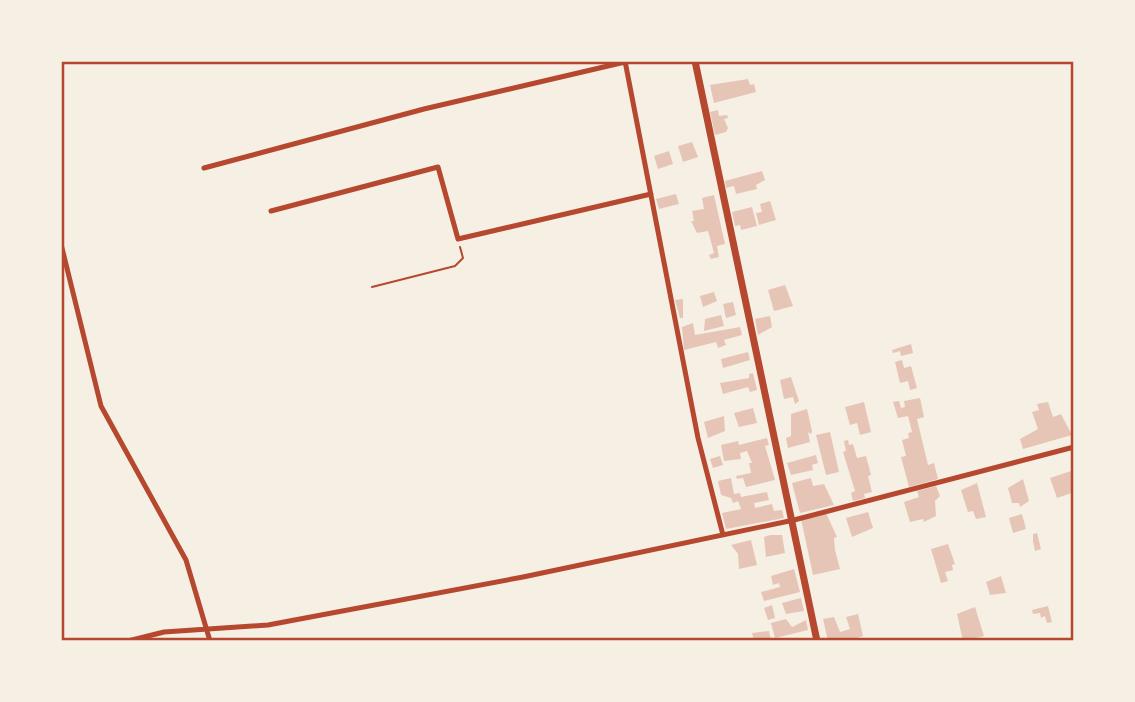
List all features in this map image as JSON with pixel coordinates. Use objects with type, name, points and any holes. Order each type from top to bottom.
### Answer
[{"type":"main road","points":[[695,61],[794,520],[817,641]]},
{"type":"street","points":[[204,168],[424,109],[625,61],[698,438],[723,535]]},
{"type":"street","points":[[271,211],[438,167],[458,239],[650,194]]},
{"type":"street","points":[[61,244],[101,405],[186,560],[210,641]]},
{"type":"street","points":[[128,641],[164,632],[268,625],[384,605],[794,520],[1074,447]]},
{"type":"path","points":[[372,287],[461,263],[458,239]]},
{"type":"building","points":[[748,79],[750,85],[754,84],[756,92],[714,103],[710,85]]},
{"type":"building","points":[[718,110],[719,116],[727,115],[728,118],[724,119],[728,128],[726,132],[715,135],[710,112]]},
{"type":"building","points":[[692,142],[698,157],[683,162],[678,146]]},
{"type":"building","points":[[669,151],[673,164],[658,169],[654,156]]},
{"type":"building","points":[[762,171],[765,180],[756,185],[757,189],[736,194],[734,186],[726,188],[725,181]]},
{"type":"building","points":[[676,194],[679,204],[659,209],[656,199]]},
{"type":"building","points":[[714,195],[725,244],[717,246],[719,257],[711,259],[709,255],[714,253],[708,231],[697,233],[691,221],[694,221],[692,211],[704,209],[702,198]]},
{"type":"building","points":[[770,201],[776,220],[759,225],[756,213],[762,212],[760,204]]},
{"type":"building","points":[[752,207],[757,226],[741,230],[740,225],[735,226],[732,212]]},
{"type":"building","points":[[785,285],[793,306],[774,311],[768,290]]},
{"type":"building","points":[[714,292],[717,301],[703,307],[700,296]]},
{"type":"building","points":[[683,299],[683,318],[680,318],[675,300]]},
{"type":"building","points":[[733,302],[736,315],[726,318],[723,304]]},
{"type":"building","points":[[721,315],[724,326],[704,331],[705,319]]},
{"type":"building","points":[[770,316],[772,327],[758,335],[755,319]]},
{"type":"building","points":[[693,323],[695,335],[740,327],[742,335],[724,340],[726,345],[718,348],[716,342],[684,350],[682,327]]},
{"type":"building","points":[[911,344],[913,353],[901,356],[900,351],[893,353],[892,350]]},
{"type":"building","points":[[748,352],[750,360],[723,368],[721,359]]},
{"type":"building","points":[[902,360],[904,368],[911,366],[917,388],[910,390],[908,381],[900,383],[895,362]]},
{"type":"building","points":[[753,373],[757,390],[750,392],[748,387],[723,394],[720,383],[749,378],[749,374]]},
{"type":"building","points":[[791,377],[799,401],[795,404],[793,397],[784,399],[780,380]]},
{"type":"building","points":[[920,398],[924,417],[917,419],[928,465],[934,463],[938,479],[909,487],[901,457],[906,456],[902,440],[909,438],[908,433],[912,432],[908,416],[898,418],[893,402],[899,401],[901,408],[905,407],[904,401]]},
{"type":"building","points":[[864,402],[871,432],[860,435],[857,423],[850,425],[845,407]]},
{"type":"building","points":[[1048,402],[1053,417],[1061,414],[1072,435],[1023,449],[1020,439],[1038,429],[1032,412],[1039,410],[1037,404]]},
{"type":"building","points":[[753,408],[757,423],[739,427],[734,413]]},
{"type":"building","points":[[807,409],[812,431],[811,434],[808,432],[810,442],[788,448],[786,438],[791,436],[791,414]]},
{"type":"building","points":[[724,416],[725,431],[708,438],[704,422]]},
{"type":"building","points":[[830,432],[839,472],[826,475],[816,435]]},
{"type":"building","points":[[767,438],[769,445],[765,446],[775,480],[746,487],[743,478],[737,479],[736,476],[751,473],[749,463],[752,463],[747,451],[740,453],[741,459],[724,461],[721,445],[738,441],[739,445]]},
{"type":"building","points":[[848,440],[849,445],[853,444],[857,458],[866,456],[871,475],[868,476],[872,492],[864,494],[865,498],[853,501],[851,493],[855,491],[843,452],[846,451],[844,441]]},
{"type":"building","points":[[816,455],[818,463],[812,465],[813,470],[791,475],[787,463]]},
{"type":"building","points":[[720,456],[723,465],[713,468],[710,459]]},
{"type":"building","points":[[1071,471],[1074,492],[1057,498],[1050,478]]},
{"type":"building","points":[[731,478],[734,494],[740,493],[741,497],[767,492],[769,500],[754,503],[755,508],[772,504],[774,511],[782,510],[784,518],[726,529],[722,513],[741,509],[738,501],[733,503],[731,498],[721,495],[718,481]]},
{"type":"building","points":[[811,478],[813,486],[824,484],[834,505],[800,513],[792,483]]},
{"type":"building","points":[[1023,479],[1029,501],[1020,507],[1019,503],[1012,503],[1008,488]]},
{"type":"building","points":[[977,483],[986,517],[976,519],[973,511],[968,512],[961,490]]},
{"type":"building","points":[[936,486],[940,496],[935,501],[936,516],[924,522],[923,519],[910,522],[904,502],[919,497],[917,491]]},
{"type":"building","points":[[868,512],[873,528],[852,537],[846,518]]},
{"type":"building","points":[[826,513],[837,537],[834,538],[835,550],[840,569],[813,575],[801,519]]},
{"type":"building","points":[[1022,514],[1026,529],[1013,533],[1009,518]]},
{"type":"building","points":[[1037,533],[1041,549],[1035,551],[1033,534]]},
{"type":"building","points":[[782,535],[785,553],[766,557],[764,537]]},
{"type":"building","points":[[751,540],[757,565],[739,569],[738,554],[731,545]]},
{"type":"building","points":[[948,544],[955,564],[952,565],[953,570],[945,572],[948,581],[941,583],[931,549]]},
{"type":"building","points":[[794,569],[800,592],[764,601],[761,592],[780,587],[779,583],[773,585],[771,576]]},
{"type":"building","points":[[1001,576],[1006,593],[990,595],[986,582]]},
{"type":"building","points":[[801,598],[804,611],[786,614],[782,603]]},
{"type":"building","points":[[772,605],[775,618],[768,620],[764,608]]},
{"type":"building","points":[[1048,606],[1052,622],[1047,623],[1045,616],[1041,618],[1040,613],[1033,614],[1032,610]]},
{"type":"building","points":[[975,607],[984,636],[963,641],[957,614]]},
{"type":"building","points":[[858,614],[863,636],[848,641],[828,641],[823,619],[834,617],[840,632],[850,629],[846,617]]},
{"type":"building","points":[[786,619],[792,627],[806,620],[808,630],[775,638],[771,623]]},
{"type":"building","points":[[769,631],[771,640],[754,641],[752,633]]}]
